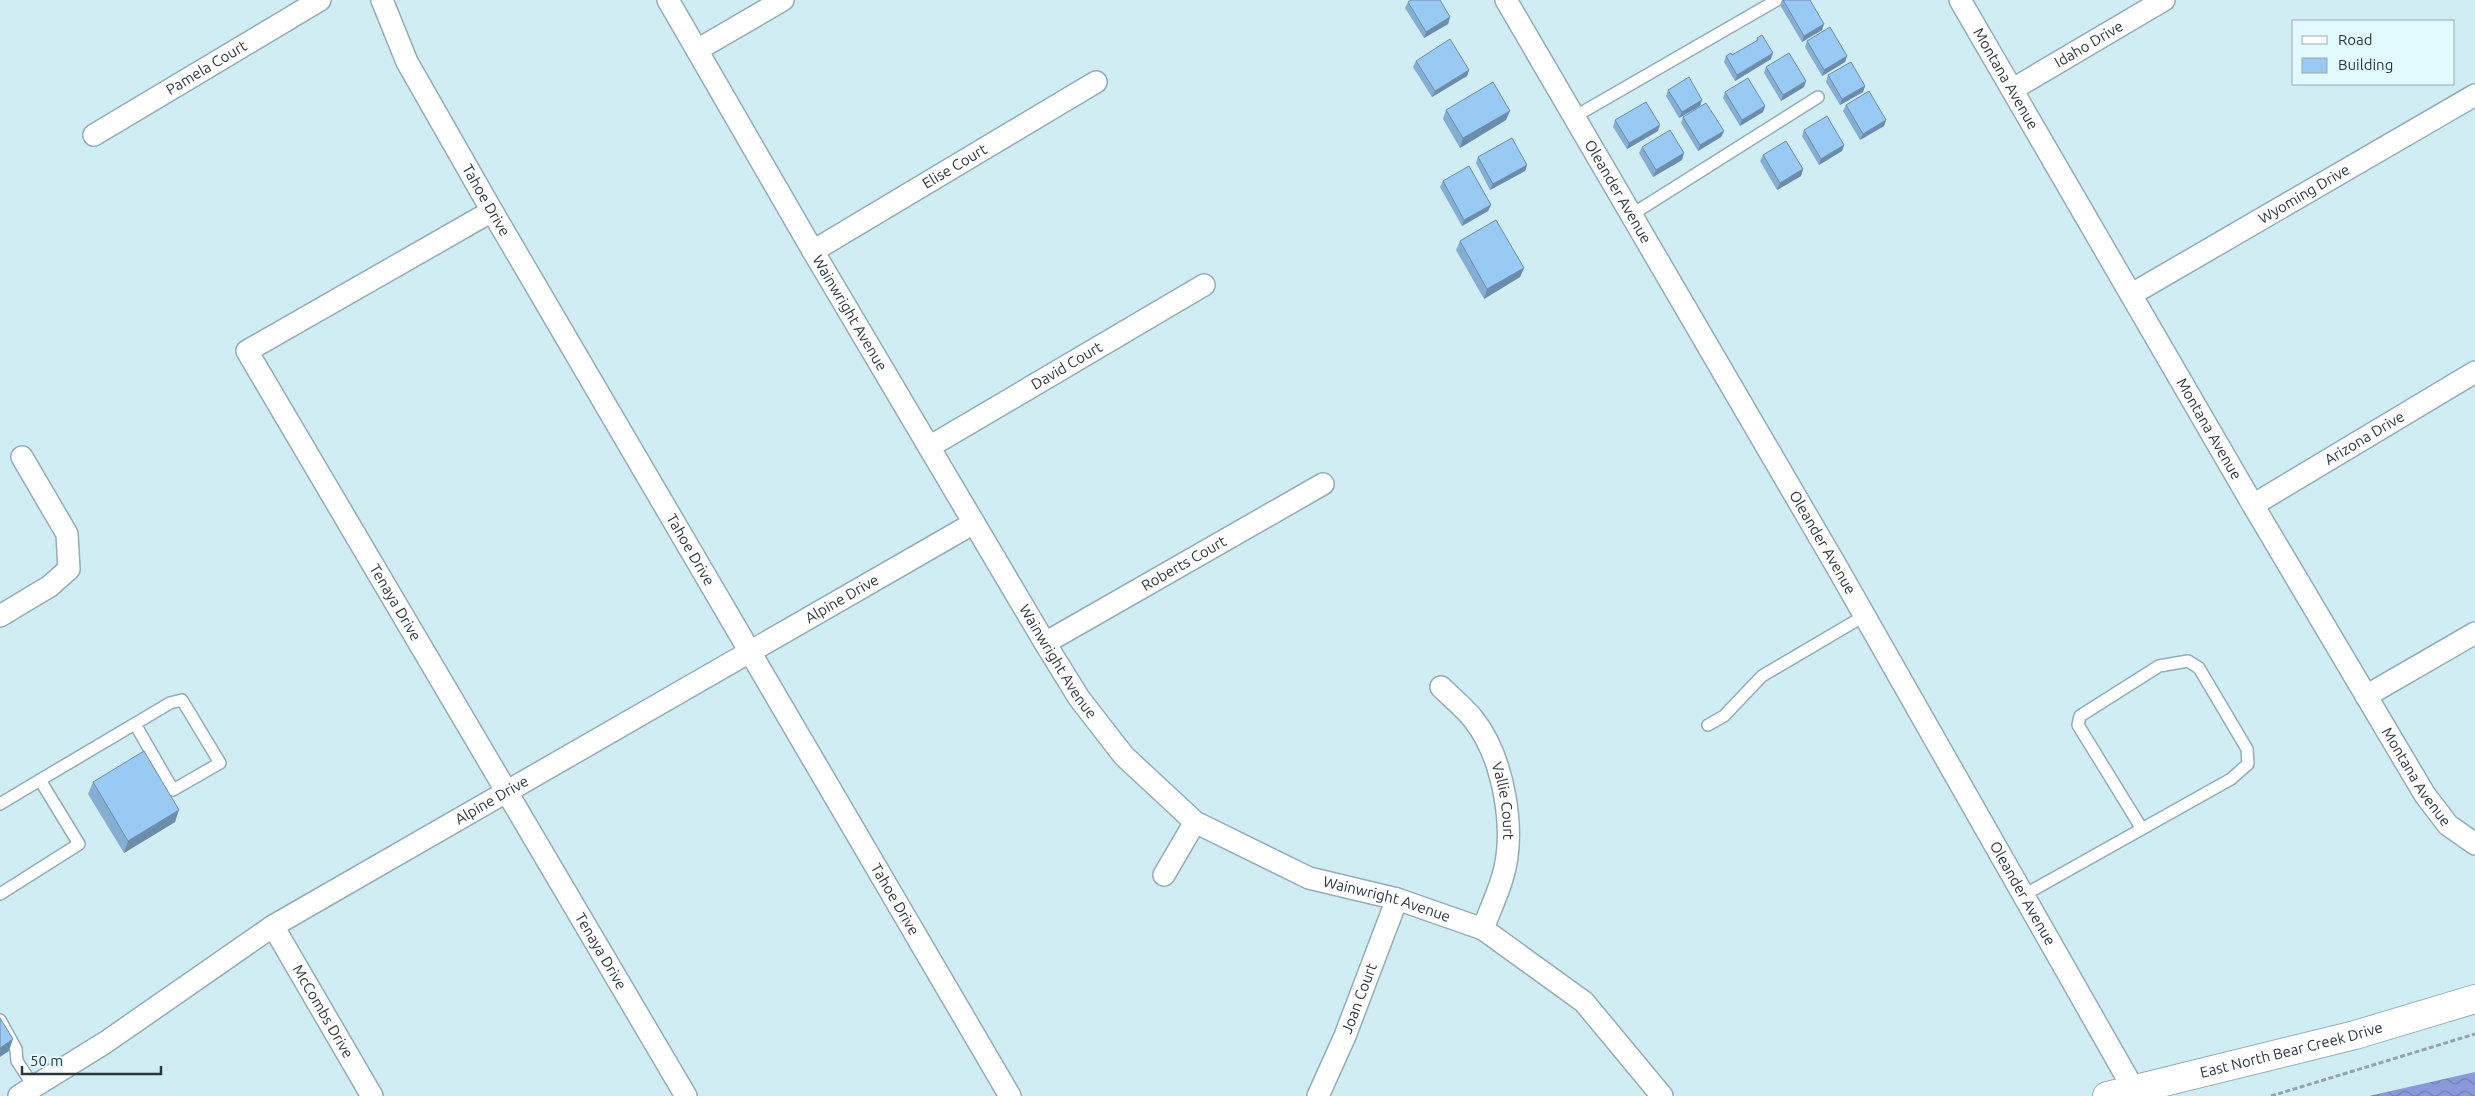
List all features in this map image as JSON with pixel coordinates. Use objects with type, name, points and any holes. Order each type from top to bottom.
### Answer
[{"type":"street","name":"Pamela Court","points":[[94,135],[320,0]]},
{"type":"street","name":"Tahoe Drive","points":[[382,0],[407,62],[492,211],[1010,1096]]},
{"type":"street","name":"Wainwright Avenue","points":[[668,0],[813,251],[1045,643],[1079,698],[1124,756],[1195,822],[1309,878],[1397,899],[1483,929],[1584,1002],[1662,1096]]},
{"type":"street","points":[[697,50],[782,0]]},
{"type":"street","name":"Oleander Avenue","points":[[1506,0],[1864,616],[2133,1088]]},
{"type":"street","name":"Montana Avenue","points":[[1960,0],[2253,505],[2425,794],[2448,825],[2475,844]]},
{"type":"street","name":"Idaho Drive","points":[[2013,89],[2164,0]]},
{"type":"street","name":"Elise Court","points":[[813,251],[1096,82]]},
{"type":"street","name":"Wyoming Drive","points":[[2132,294],[2475,95]]},
{"type":"street","name":"Tenaya Drive","points":[[492,211],[248,351],[686,1096]]},
{"type":"street","name":"David Court","points":[[929,447],[1204,285]]},
{"type":"street","name":"Arizona Drive","points":[[2253,505],[2475,372]]},
{"type":"street","points":[[0,616],[50,586],[69,569],[67,534],[22,457]]},
{"type":"street","name":"Roberts Court","points":[[1045,643],[1323,484]]},
{"type":"street","name":"Alpine Drive","points":[[26,1091],[106,1042],[273,926],[507,790],[974,524]]},
{"type":"street","points":[[2366,696],[2475,633]]},
{"type":"street","name":"Vallie Court","points":[[1441,687],[1474,720],[1492,754],[1501,780],[1507,811],[1508,840],[1503,877],[1483,929]]},
{"type":"street","points":[[1164,875],[1195,822]]},
{"type":"street","name":"Joan Court","points":[[1318,1096],[1345,1036],[1397,899]]},
{"type":"street","name":"McCombs Drive","points":[[273,926],[372,1096]]},
{"type":"street","name":"East North Bear Creek Drive","points":[[2107,1096],[2133,1088],[2355,1035],[2475,999]]},
{"type":"lane","points":[[1574,117],[1777,0]]},
{"type":"lane","points":[[1631,215],[1818,97]]},
{"type":"lane","points":[[1708,725],[1724,716],[1762,676],[1864,616]]},
{"type":"lane","points":[[2024,895],[2142,829],[2231,779],[2248,764],[2247,749],[2199,668],[2188,660],[2159,666],[2080,716],[2078,725],[2142,829]]},
{"type":"lane","points":[[0,804],[170,703],[182,700],[220,763],[173,790],[135,724]]},
{"type":"lane","points":[[0,894],[80,844],[40,780]]},
{"type":"lane","points":[[0,1020],[16,1049],[17,1061],[26,1091]]},
{"type":"path","points":[[2271,1096],[2475,1034]]},
{"type":"water","points":[[2475,1072],[2475,1096],[2369,1096]]},
{"type":"building","points":[[1411,0],[1440,0],[1450,17],[1426,32],[1408,2]]},
{"type":"building","points":[[1783,0],[1810,0],[1824,24],[1804,36]]},
{"type":"building","points":[[1830,27],[1847,56],[1824,70],[1807,41]]},
{"type":"building","points":[[1762,35],[1773,53],[1737,75],[1726,56],[1731,53],[1732,55],[1758,40],[1757,38]]},
{"type":"building","points":[[1450,39],[1469,70],[1435,91],[1416,61]]},
{"type":"building","points":[[1789,53],[1806,81],[1783,95],[1766,67]]},
{"type":"building","points":[[1851,62],[1865,86],[1842,99],[1828,75]]},
{"type":"building","points":[[1689,77],[1702,100],[1682,112],[1668,90]]},
{"type":"building","points":[[1748,78],[1765,106],[1742,120],[1725,92]]},
{"type":"building","points":[[1493,82],[1510,111],[1463,138],[1446,110]]},
{"type":"building","points":[[1869,91],[1886,120],[1863,134],[1846,105]]},
{"type":"building","points":[[1646,102],[1660,125],[1629,143],[1615,120]]},
{"type":"building","points":[[1706,103],[1724,131],[1700,145],[1683,117]]},
{"type":"building","points":[[1827,116],[1844,145],[1821,159],[1804,130]]},
{"type":"building","points":[[1670,130],[1684,153],[1656,170],[1642,147]]},
{"type":"building","points":[[1512,138],[1527,165],[1493,184],[1478,157]]},
{"type":"building","points":[[1786,141],[1803,169],[1780,183],[1763,155]]},
{"type":"building","points":[[1469,166],[1491,205],[1464,220],[1443,181]]},
{"type":"building","points":[[1496,220],[1524,268],[1487,289],[1460,241]]},
{"type":"building","points":[[144,751],[179,810],[128,841],[93,782]]},
{"type":"building","points":[[0,1018],[13,1039],[0,1048]]}]
